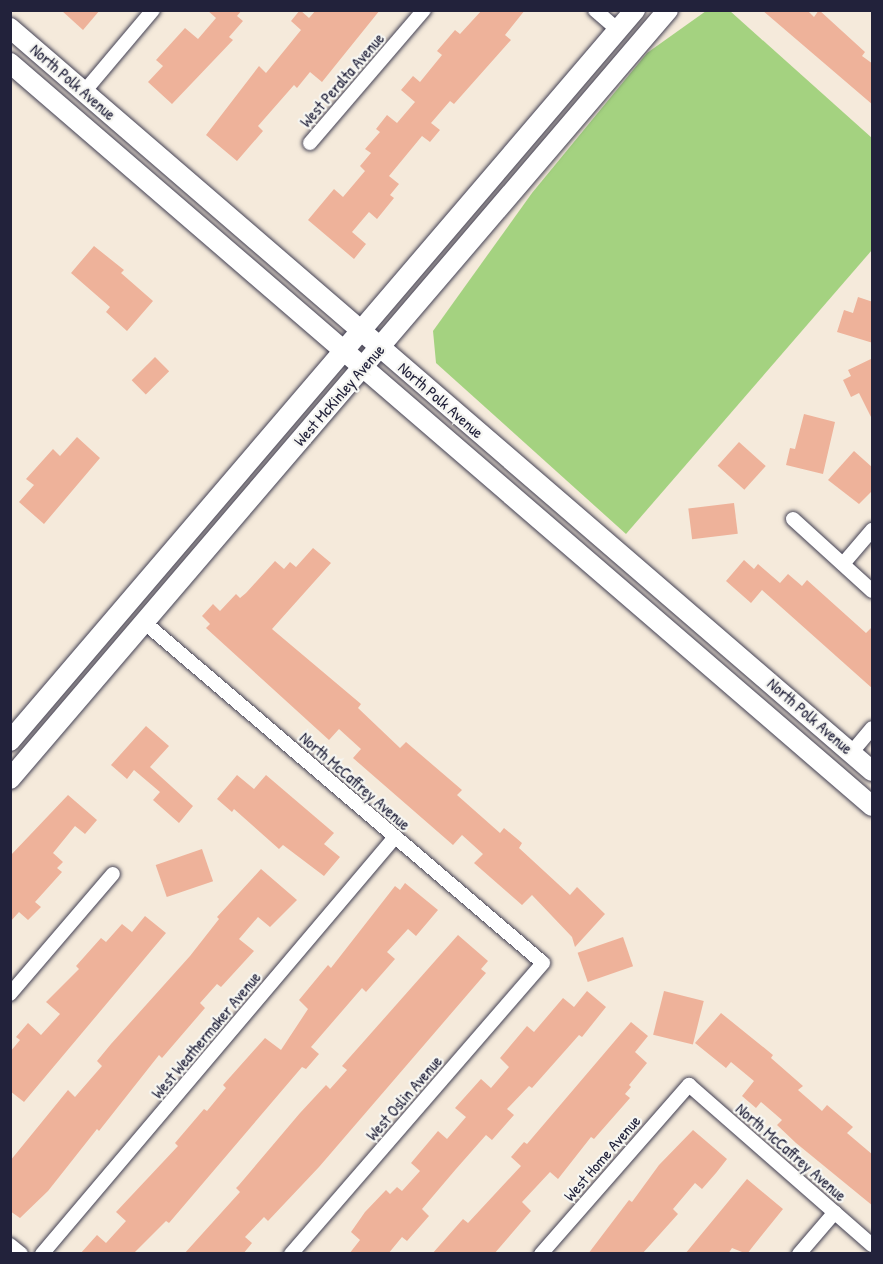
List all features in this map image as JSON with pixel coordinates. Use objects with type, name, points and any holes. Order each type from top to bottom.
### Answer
[{"type":"main road","name":"West McKinley Avenue","points":[[10,741],[635,10]]},
{"type":"main road","name":"West McKinley Avenue","points":[[10,779],[668,10]]},
{"type":"main road","name":"North Polk Avenue","points":[[10,28],[873,771]]},
{"type":"main road","name":"North Polk Avenue","points":[[10,63],[364,365],[873,806]]},
{"type":"main road","points":[[244,505],[237,499],[240,489],[283,422]]},
{"type":"main road","points":[[713,668],[734,672],[825,751],[852,753]]},
{"type":"street","points":[[84,92],[153,10]]},
{"type":"street","name":"West Peralta Avenue","points":[[310,143],[424,10]]},
{"type":"street","points":[[595,10],[618,30]]},
{"type":"street","points":[[793,519],[873,591]]},
{"type":"street","points":[[843,564],[873,530]]},
{"type":"street","name":"North McCaffrey Avenue","points":[[145,623],[543,963]]},
{"type":"street","points":[[852,753],[873,728]]},
{"type":"street","name":"West Weathermaker Avenue","points":[[42,1254],[395,837]]},
{"type":"street","points":[[10,994],[113,874]]},
{"type":"street","name":"West Oslin Avenue","points":[[299,1251],[543,963]]},
{"type":"street","name":"North McCaffrey Avenue","points":[[688,1084],[873,1245]]},
{"type":"street","name":"West Home Avenue","points":[[541,1254],[688,1084]]},
{"type":"street","points":[[799,1254],[835,1212]]},
{"type":"street","points":[[10,1245],[21,1254]]},
{"type":"green space","points":[[706,11],[730,11],[872,138],[872,250],[626,534],[436,363],[433,331],[532,193],[647,53]]},
{"type":"building","points":[[61,10],[100,10],[83,30]]},
{"type":"building","points":[[207,10],[242,10],[237,16],[243,21],[229,37],[233,40],[172,104],[148,82],[163,66],[156,60],[185,28],[198,39],[216,18]]},
{"type":"building","points":[[300,10],[309,18],[316,10],[380,10],[322,82],[310,72],[297,88],[294,85],[258,126],[263,131],[237,161],[206,135],[259,66],[266,73],[301,30],[291,21]]},
{"type":"building","points":[[482,10],[525,10],[505,35],[511,40],[454,104],[450,101],[431,123],[440,130],[430,142],[422,136],[389,176],[399,184],[390,195],[394,198],[377,219],[369,212],[352,232],[366,244],[354,259],[308,220],[334,189],[343,197],[365,171],[360,166],[371,153],[365,149],[380,132],[376,129],[387,115],[397,123],[415,102],[401,90],[413,76],[420,82],[442,55],[437,51],[455,30],[460,34]]},
{"type":"building","points":[[762,10],[807,10],[814,17],[819,10],[865,52],[862,56],[873,64],[873,105]]},
{"type":"building","points":[[94,246],[124,270],[121,273],[153,301],[127,331],[106,312],[110,307],[71,273]]},
{"type":"building","points":[[858,297],[873,302],[873,343],[837,332],[844,310],[853,313]]},
{"type":"building","points":[[155,357],[169,371],[146,394],[132,380]]},
{"type":"building","points":[[873,358],[873,421],[859,393],[851,397],[843,380],[851,376],[848,370]]},
{"type":"building","points":[[804,414],[835,422],[823,474],[786,465],[790,448],[795,449]]},
{"type":"building","points":[[77,437],[100,458],[44,524],[19,502],[34,485],[26,479],[53,449],[60,456]]},
{"type":"building","points":[[739,442],[766,466],[744,490],[718,466]]},
{"type":"building","points":[[854,451],[873,468],[873,490],[859,504],[828,480]]},
{"type":"building","points":[[734,503],[738,534],[692,539],[688,509]]},
{"type":"building","points":[[313,548],[331,563],[272,629],[361,704],[358,708],[400,748],[406,742],[462,790],[457,795],[500,833],[504,828],[522,843],[519,848],[570,895],[577,887],[605,914],[575,947],[572,937],[532,895],[522,905],[474,863],[483,854],[462,835],[453,845],[353,758],[361,749],[339,729],[329,740],[206,628],[210,624],[202,616],[213,604],[220,611],[236,594],[240,598],[246,593],[275,561],[284,569],[290,562],[296,567]]},
{"type":"building","points":[[744,560],[754,569],[758,564],[780,583],[788,574],[802,586],[807,580],[866,633],[873,626],[873,689],[762,590],[751,603],[726,581]]},
{"type":"building","points":[[146,726],[169,746],[150,767],[193,806],[179,823],[153,800],[160,792],[134,770],[127,779],[111,765]]},
{"type":"building","points":[[237,775],[254,789],[266,775],[334,833],[324,844],[340,857],[324,876],[283,845],[279,849],[234,809],[232,812],[217,799]]},
{"type":"building","points":[[68,795],[97,820],[85,834],[75,826],[53,853],[63,862],[57,868],[62,872],[35,902],[41,907],[28,920],[19,912],[10,922],[10,856]]},
{"type":"building","points":[[202,849],[213,881],[167,897],[156,865]]},
{"type":"building","points":[[261,869],[297,900],[270,927],[258,917],[239,939],[254,951],[221,987],[217,984],[200,1003],[205,1008],[162,1058],[159,1055],[48,1191],[20,1218],[10,1211],[10,1161],[68,1090],[75,1097],[102,1066],[97,1061],[190,956],[219,919],[217,917]]},
{"type":"building","points":[[405,883],[438,910],[416,936],[408,929],[387,952],[395,959],[366,992],[362,988],[311,1047],[319,1054],[306,1069],[302,1067],[169,1223],[166,1221],[133,1254],[80,1254],[97,1235],[106,1243],[126,1221],[116,1212],[178,1146],[175,1143],[204,1109],[207,1111],[226,1088],[223,1085],[265,1038],[281,1050],[308,1009],[299,1000],[328,965],[331,968],[395,886],[400,890]]},
{"type":"building","points":[[145,916],[166,933],[24,1102],[10,1091],[10,1052],[20,1040],[16,1037],[28,1023],[41,1035],[60,1014],[46,1002],[79,969],[76,966],[101,938],[106,942],[122,924],[132,932]]},
{"type":"building","points":[[458,935],[488,961],[481,969],[486,973],[319,1167],[268,1221],[264,1217],[245,1237],[252,1243],[243,1254],[184,1254],[240,1192],[236,1188],[300,1113],[326,1085],[330,1089],[347,1070],[342,1066]]},
{"type":"building","points":[[623,937],[633,966],[588,982],[578,953]]},
{"type":"building","points":[[587,991],[606,1007],[582,1037],[579,1035],[532,1088],[529,1086],[507,1109],[514,1115],[492,1140],[486,1135],[422,1209],[429,1216],[407,1241],[402,1237],[388,1254],[349,1254],[360,1240],[351,1232],[365,1212],[386,1190],[390,1194],[397,1187],[402,1191],[420,1171],[411,1163],[438,1131],[447,1139],[466,1117],[455,1108],[481,1079],[491,1088],[509,1067],[500,1058],[527,1026],[534,1032],[563,998],[574,1007]]},
{"type":"building","points":[[664,991],[704,1001],[693,1045],[653,1035]]},
{"type":"building","points":[[721,1013],[773,1055],[771,1058],[803,1086],[798,1090],[822,1111],[827,1105],[853,1127],[847,1133],[873,1155],[873,1206],[796,1143],[777,1125],[782,1120],[761,1102],[756,1108],[742,1096],[754,1081],[731,1062],[726,1068],[695,1043]]},
{"type":"building","points":[[631,1022],[648,1036],[635,1052],[647,1063],[629,1085],[631,1087],[625,1094],[630,1098],[594,1139],[591,1137],[558,1179],[550,1172],[522,1202],[531,1211],[494,1254],[432,1254],[463,1219],[468,1223],[521,1166],[511,1157],[524,1142],[527,1144]]},
{"type":"building","points":[[693,1130],[727,1159],[716,1173],[702,1189],[695,1183],[673,1209],[678,1214],[642,1254],[588,1254],[629,1200],[632,1202],[659,1165]]},
{"type":"building","points":[[747,1179],[783,1209],[747,1254],[732,1248],[728,1254],[685,1254]]}]
